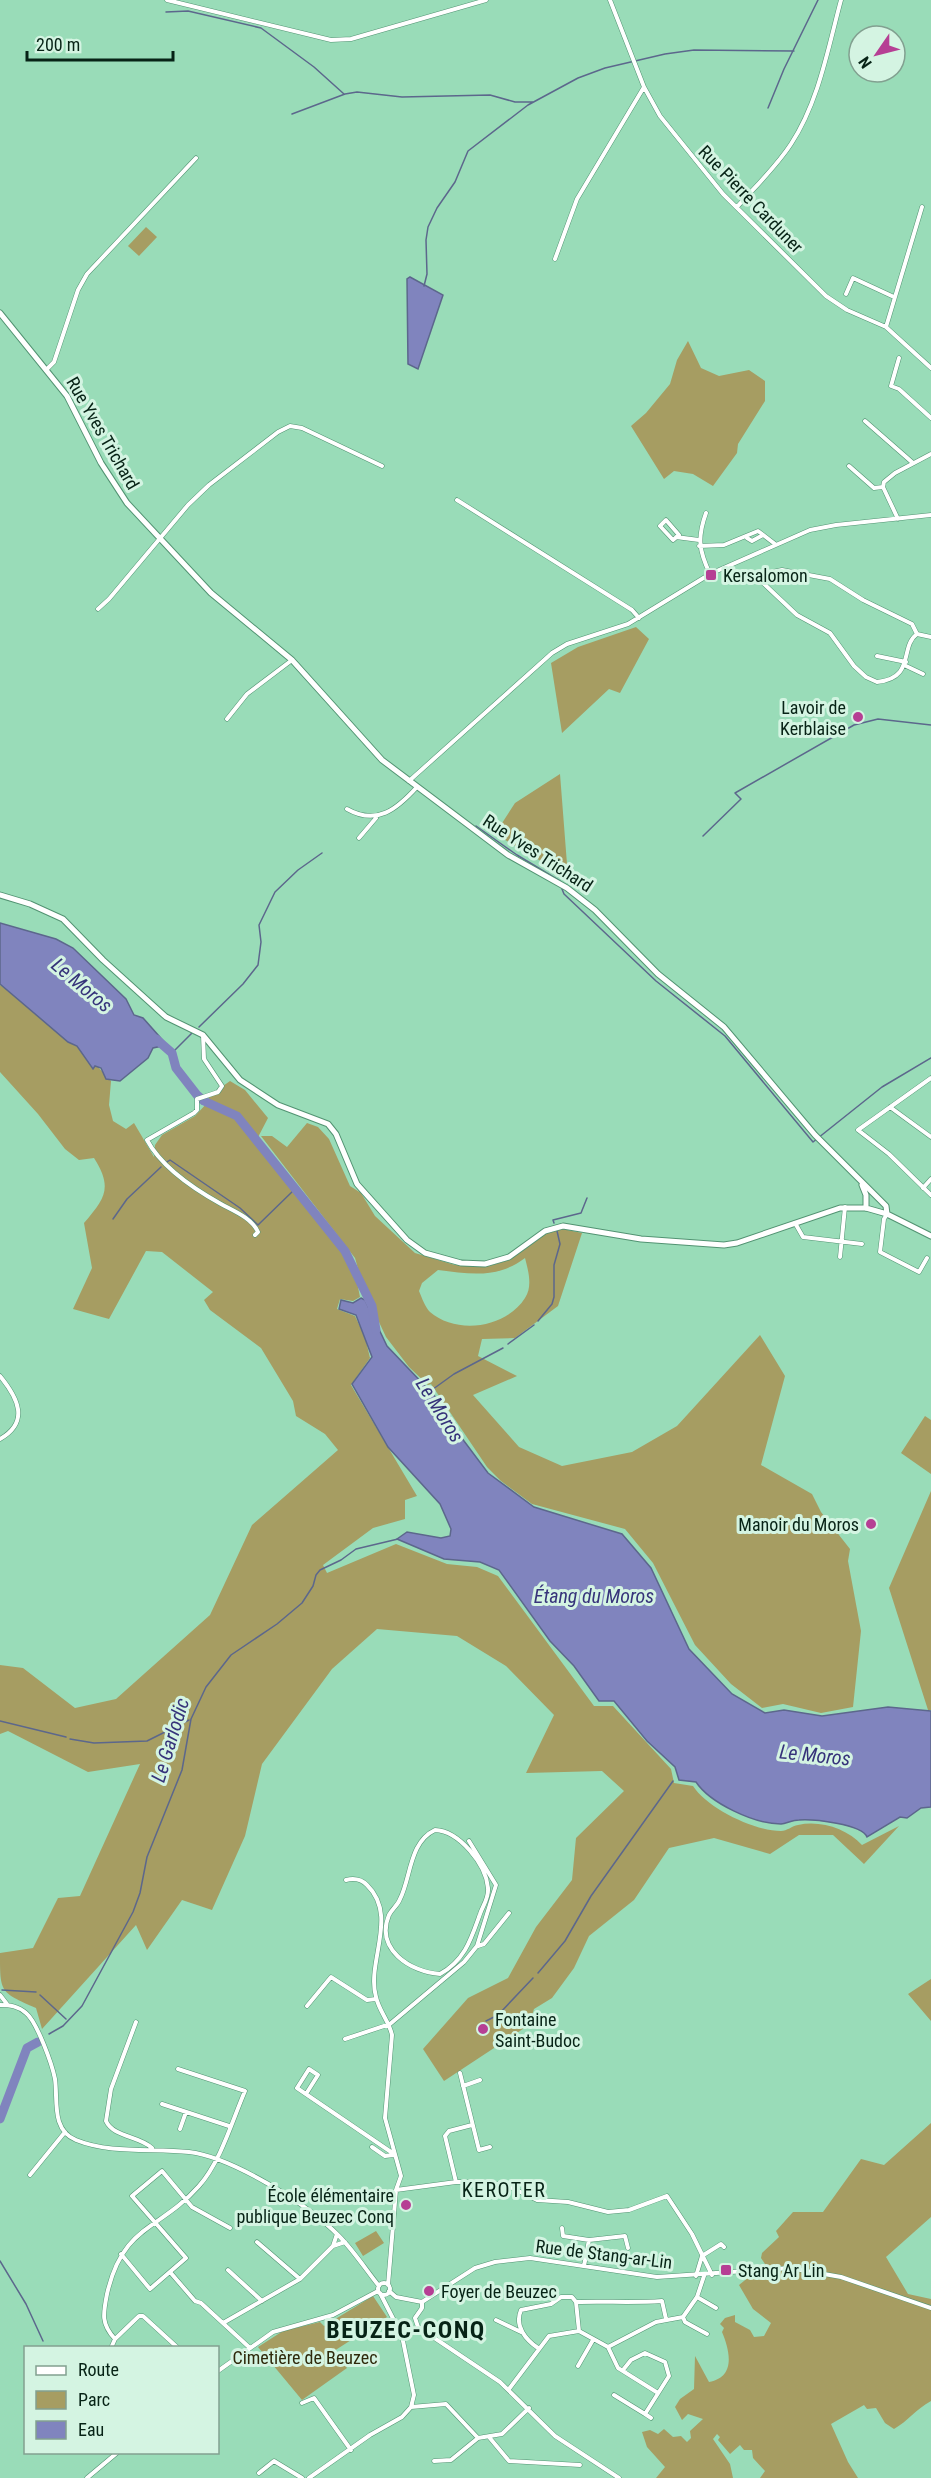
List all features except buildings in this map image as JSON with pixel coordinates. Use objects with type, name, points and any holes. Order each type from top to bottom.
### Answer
[{"type":"main road","name":"Rue Yves Trichard","points":[[0,313],[76,410],[111,480],[159,540],[211,593],[292,660],[368,746],[417,788],[508,855],[580,897],[658,974],[724,1028],[814,1135],[873,1193]]},
{"type":"main road","points":[[0,895],[30,904],[63,919],[103,960],[166,1017],[203,1035],[234,1074],[252,1089],[278,1105],[322,1120],[333,1128],[357,1184],[407,1240],[425,1253],[461,1263],[485,1264],[509,1257],[546,1231],[563,1226],[641,1239],[724,1245],[846,1207],[868,1208],[887,1214],[931,1236]]},
{"type":"main road","points":[[861,1182],[868,1208]]},
{"type":"main road","points":[[868,1208],[874,1201],[873,1193]]},
{"type":"main road","points":[[873,1193],[886,1206],[887,1214]]},
{"type":"street","points":[[166,0],[332,40],[351,39],[486,0]]},
{"type":"street","name":"Rue Pierre Carduner","points":[[610,0],[644,87],[677,140],[737,207],[826,296],[848,310],[885,327],[931,368]]},
{"type":"street","points":[[737,207],[791,144],[804,122],[815,95],[841,0]]},
{"type":"street","points":[[555,259],[577,199],[644,87]]},
{"type":"street","points":[[46,370],[54,362],[78,290],[87,274],[195,158]]},
{"type":"street","points":[[885,327],[922,207]]},
{"type":"street","points":[[846,294],[853,278],[894,297]]},
{"type":"street","points":[[899,358],[891,386],[900,389],[931,418]]},
{"type":"street","points":[[865,421],[913,463]]},
{"type":"street","points":[[98,609],[188,505],[209,485],[290,426],[302,428],[382,466]]},
{"type":"street","points":[[883,487],[890,476],[931,454]]},
{"type":"street","points":[[849,466],[874,488],[883,487]]},
{"type":"street","points":[[883,487],[898,519]]},
{"type":"street","points":[[457,500],[632,610],[639,618]]},
{"type":"street","points":[[706,513],[699,546],[710,574]]},
{"type":"street","points":[[409,781],[552,653],[567,644],[628,624],[710,574],[827,526],[930,515]]},
{"type":"street","points":[[676,537],[679,535],[666,520],[660,526],[673,540],[676,537],[699,540]]},
{"type":"street","points":[[699,546],[724,545],[747,538],[752,541],[763,535],[776,545]]},
{"type":"street","points":[[782,570],[827,577],[863,600],[912,624],[917,634],[909,644],[905,663],[895,676],[881,681],[866,677],[849,660],[835,637],[797,615],[762,583],[761,577],[770,571],[782,570]]},
{"type":"street","points":[[917,634],[931,637]]},
{"type":"street","points":[[877,656],[905,663],[923,674]]},
{"type":"street","points":[[227,719],[247,694],[292,660]]},
{"type":"street","points":[[359,838],[377,817],[396,809],[417,788]]},
{"type":"street","points":[[347,809],[355,814],[377,817]]},
{"type":"street","points":[[203,1035],[202,1053],[222,1086],[218,1093],[200,1098],[194,1113],[147,1140],[166,1167],[220,1204],[238,1212],[256,1228],[258,1232],[255,1235]]},
{"type":"street","points":[[931,1083],[929,1079],[858,1130],[889,1154],[931,1196]]},
{"type":"street","points":[[890,1107],[931,1137]]},
{"type":"street","points":[[923,1188],[931,1179]]},
{"type":"street","points":[[840,1257],[846,1207]]},
{"type":"street","points":[[887,1214],[880,1252],[920,1272],[927,1258]]},
{"type":"street","points":[[795,1223],[803,1237],[862,1244]]},
{"type":"street","points":[[0,1376],[16,1401],[18,1418],[15,1428],[0,1439]]},
{"type":"street","points":[[435,1830],[448,1833],[468,1849],[488,1886],[488,1896],[468,1947],[440,1974],[432,1973],[399,1958],[387,1945],[386,1926],[390,1913],[401,1899],[406,1875],[422,1841],[435,1830]]},
{"type":"street","points":[[345,2039],[390,2024],[448,1978],[477,1946],[496,1885],[469,1841]]},
{"type":"street","points":[[346,1880],[352,1878],[364,1882],[375,1898],[382,1920],[375,1986],[376,2000],[390,2024],[391,2050],[385,2118],[401,2176],[396,2190],[389,2291],[396,2297],[417,2299],[422,2302],[422,2308],[415,2318],[418,2327],[509,2389],[555,2436],[619,2478]]},
{"type":"street","points":[[477,1946],[484,1944],[509,1913]]},
{"type":"street","points":[[379,1948],[387,1945]]},
{"type":"street","points":[[307,2006],[331,1977],[367,2000],[376,2000]]},
{"type":"street","points":[[0,1995],[8,2005]]},
{"type":"street","points":[[0,2005],[18,2007],[33,2022],[52,2071],[57,2116],[65,2132],[78,2141],[124,2149],[153,2149],[203,2154],[215,2159],[289,2197],[337,2234],[379,2290],[402,2336],[414,2396],[411,2407],[402,2417],[309,2478]]},
{"type":"street","points":[[136,2022],[111,2089],[106,2121],[112,2130],[146,2142],[153,2149]]},
{"type":"street","points":[[115,2339],[105,2328],[102,2317],[110,2282],[121,2254],[136,2236],[200,2185],[215,2159],[245,2091],[178,2069]]},
{"type":"street","points":[[306,2094],[318,2074],[309,2069],[297,2088],[394,2155]]},
{"type":"street","points":[[460,2073],[479,2150],[489,2147]]},
{"type":"street","points":[[463,2086],[480,2080]]},
{"type":"street","points":[[162,2104],[229,2126]]},
{"type":"street","points":[[180,2128],[186,2112]]},
{"type":"street","points":[[456,2182],[445,2136],[449,2131],[472,2125]]},
{"type":"street","points":[[30,2175],[65,2132]]},
{"type":"street","points":[[372,2147],[385,2156],[394,2155]]},
{"type":"street","points":[[121,2254],[150,2289],[186,2258],[158,2223],[154,2222],[132,2196],[162,2171],[192,2207],[230,2229]]},
{"type":"street","points":[[396,2190],[456,2182],[498,2184],[549,2202],[568,2202],[600,2211],[615,2212],[667,2196],[712,2275]]},
{"type":"street","points":[[562,2228],[564,2236],[589,2240],[625,2236],[628,2248]]},
{"type":"street","points":[[333,2246],[337,2234]]},
{"type":"street","points":[[584,2266],[589,2240]]},
{"type":"street","points":[[257,2242],[300,2279]]},
{"type":"street","points":[[223,2323],[300,2279],[333,2246],[345,2242]]},
{"type":"street","points":[[696,2276],[702,2256],[721,2244],[724,2247]]},
{"type":"street","name":"Rue de Stang-ar-Lin","points":[[422,2302],[465,2273],[495,2262],[539,2258],[635,2275],[704,2276],[790,2268],[848,2279],[931,2308]]},
{"type":"street","points":[[228,2270],[262,2301]]},
{"type":"street","points":[[171,2272],[190,2296],[201,2303],[250,2348]]},
{"type":"street","points":[[683,2318],[696,2297],[704,2276]]},
{"type":"street","points":[[219,2370],[273,2332],[333,2315],[379,2290],[383,2283],[388,2285]]},
{"type":"street","points":[[379,2290],[386,2295],[389,2291]]},
{"type":"street","points":[[538,2348],[527,2340],[522,2332],[519,2316],[522,2310],[551,2304],[561,2297],[572,2297],[576,2302],[579,2331]]},
{"type":"street","points":[[696,2297],[716,2308]]},
{"type":"street","points":[[576,2302],[601,2301],[622,2304],[662,2301],[666,2319]]},
{"type":"street","points":[[112,2346],[115,2339],[139,2316],[143,2316],[176,2346]]},
{"type":"street","points":[[608,2347],[666,2319],[683,2318]]},
{"type":"street","points":[[683,2318],[685,2322],[707,2334]]},
{"type":"street","points":[[496,2320],[522,2332]]},
{"type":"street","points":[[402,2336],[407,2337],[418,2327]]},
{"type":"street","points":[[509,2389],[549,2336],[579,2331],[608,2347],[618,2368],[658,2393]]},
{"type":"street","points":[[578,2366],[593,2340]]},
{"type":"street","points":[[623,2370],[637,2356],[645,2353],[655,2355],[665,2362],[670,2371],[645,2414]]},
{"type":"street","points":[[614,2395],[651,2418]]},
{"type":"street","points":[[302,2403],[314,2398],[351,2450]]},
{"type":"street","points":[[411,2407],[446,2404],[478,2438]]},
{"type":"street","points":[[434,2461],[452,2460],[478,2438],[502,2434],[529,2408]]},
{"type":"street","points":[[489,2437],[509,2461],[580,2465]]},
{"type":"street","points":[[87,2478],[116,2454]]},
{"type":"street","points":[[259,2473],[274,2461],[302,2478]]},
{"type":"green space","points":[[146,227],[157,237],[139,256],[128,246]]},
{"type":"green space","points":[[688,341],[701,368],[719,376],[749,370],[765,381],[765,401],[738,444],[737,453],[713,486],[693,474],[674,471],[664,479],[631,426],[646,413],[670,384],[677,360]]},
{"type":"green space","points":[[636,627],[649,639],[620,693],[609,689],[562,733],[551,663],[578,647]]},
{"type":"green space","points":[[560,774],[568,877],[495,834],[515,803]]},
{"type":"green space","points":[[0,985],[58,1029],[111,1081],[109,1105],[113,1121],[126,1129],[134,1123],[154,1157],[155,1145],[162,1135],[195,1116],[208,1102],[209,1096],[230,1081],[245,1090],[268,1118],[255,1143],[293,1184],[313,1215],[353,1262],[360,1297],[353,1301],[340,1299],[337,1309],[355,1316],[365,1337],[370,1358],[351,1385],[417,1496],[405,1500],[405,1519],[373,1528],[323,1565],[327,1573],[396,1544],[447,1564],[477,1567],[498,1576],[594,1706],[613,1706],[671,1769],[674,1783],[693,1786],[709,1802],[732,1817],[770,1830],[783,1831],[807,1824],[824,1825],[849,1834],[862,1845],[899,1826],[864,1864],[833,1835],[799,1835],[770,1854],[714,1838],[669,1848],[634,1900],[589,1936],[574,1968],[552,1998],[534,2009],[529,2025],[444,2081],[423,2049],[468,1998],[508,1978],[536,1927],[572,1880],[576,1838],[624,1791],[602,1771],[526,1773],[554,1715],[506,1666],[457,1636],[377,1629],[332,1669],[262,1764],[245,1836],[212,1910],[182,1900],[147,1950],[136,1925],[42,2029],[36,2008],[4,1990],[0,1953],[33,1948],[58,1898],[80,1896],[140,1764],[88,1772],[8,1731],[0,1734],[0,1665],[23,1668],[75,1708],[116,1699],[210,1615],[252,1525],[338,1450],[325,1434],[296,1416],[293,1401],[261,1348],[210,1310],[204,1300],[213,1292],[162,1252],[146,1251],[109,1319],[73,1309],[92,1268],[84,1223],[97,1207],[105,1185],[94,1158],[79,1160],[65,1149],[38,1114],[0,1072]]},
{"type":"green space","points":[[307,1123],[318,1127],[329,1139],[350,1186],[361,1193],[375,1216],[415,1253],[455,1265],[489,1266],[508,1260],[553,1227],[582,1233],[558,1306],[515,1338],[482,1339],[478,1356],[517,1376],[473,1395],[519,1447],[562,1466],[632,1452],[677,1426],[760,1335],[785,1376],[761,1465],[812,1494],[821,1512],[850,1549],[848,1561],[861,1631],[853,1707],[821,1713],[783,1704],[762,1708],[731,1684],[695,1645],[653,1563],[625,1529],[532,1504],[501,1481],[487,1467],[431,1384],[428,1385],[409,1367],[386,1337],[364,1290],[355,1258],[261,1136],[272,1136],[287,1147]],"holes":[[[525,1258],[529,1283],[525,1298],[517,1308],[494,1322],[467,1326],[441,1319],[428,1310],[419,1291],[422,1283],[438,1270],[462,1273],[494,1272],[515,1265]]]},
{"type":"green space","points":[[925,1416],[931,1420],[931,1474],[901,1453]]},
{"type":"green space","points":[[931,1491],[931,1710],[928,1710],[889,1588]]},
{"type":"green space","points":[[931,1979],[931,2021],[908,1994]]},
{"type":"green space","points":[[931,2123],[931,2217],[886,2257],[908,2294],[931,2299],[931,2401],[894,2429],[885,2423],[876,2408],[867,2409],[864,2405],[831,2424],[858,2478],[760,2478],[765,2471],[753,2458],[752,2450],[744,2450],[740,2445],[730,2454],[718,2440],[720,2437],[717,2434],[713,2439],[730,2464],[733,2478],[656,2478],[665,2467],[647,2447],[642,2432],[650,2430],[658,2434],[664,2429],[673,2437],[681,2436],[687,2442],[691,2438],[690,2431],[703,2419],[688,2414],[682,2420],[675,2407],[680,2399],[694,2389],[695,2356],[709,2382],[718,2379],[724,2375],[729,2362],[722,2332],[724,2328],[720,2324],[725,2318],[735,2315],[735,2322],[750,2330],[754,2337],[764,2336],[771,2323],[753,2309],[739,2285],[765,2264],[761,2258],[762,2253],[779,2237],[776,2231],[793,2212],[823,2212],[861,2159],[884,2165]]},
{"type":"green space","points":[[376,2231],[384,2243],[363,2256],[355,2243]]},
{"type":"green space","name":"Cimetière de Beuzec","points":[[373,2296],[387,2317],[334,2351],[347,2368],[302,2400],[258,2347],[283,2331],[320,2322],[324,2326]]},
{"type":"water","points":[[410,277],[443,295],[418,369],[408,364],[407,279]]},
{"type":"water","points":[[0,923],[56,939],[73,948],[126,999],[134,1015],[143,1018],[167,1045],[153,1048],[148,1058],[120,1081],[106,1079],[101,1068],[95,1066],[93,1069],[77,1046],[68,1042],[0,984]]},
{"type":"water","name":"Étang du Moros","points":[[361,1298],[365,1300],[387,1346],[445,1407],[458,1433],[488,1473],[534,1507],[622,1534],[651,1568],[689,1649],[732,1694],[765,1713],[784,1710],[822,1716],[888,1707],[931,1711],[931,1807],[921,1808],[907,1818],[900,1817],[867,1837],[863,1832],[836,1823],[794,1820],[781,1824],[770,1823],[746,1816],[722,1805],[696,1782],[679,1780],[675,1767],[647,1741],[614,1701],[599,1701],[574,1666],[550,1641],[499,1570],[480,1562],[444,1559],[397,1539],[407,1532],[441,1538],[450,1536],[451,1529],[440,1504],[388,1447],[352,1384],[372,1357],[356,1315],[339,1309],[341,1300],[353,1303]]},
{"type":"waterway","points":[[768,108],[784,69],[818,0]]},
{"type":"waterway","points":[[166,12],[188,11],[261,28],[314,67],[344,94]]},
{"type":"waterway","points":[[424,286],[427,274],[428,227],[437,208],[455,182],[468,151],[528,105],[578,78],[605,68],[665,54],[694,50],[794,51]]},
{"type":"waterway","points":[[292,114],[345,94],[357,92],[402,97],[490,95],[515,102],[532,102]]},
{"type":"waterway","points":[[703,836],[741,799],[735,793],[854,725],[878,719],[931,725]]},
{"type":"waterway","points":[[476,826],[517,855],[560,881]]},
{"type":"waterway","points":[[199,1027],[243,984],[258,965],[261,942],[259,925],[275,892],[298,870],[322,853]]},
{"type":"waterway","points":[[562,889],[564,894],[656,981],[725,1036],[813,1142],[882,1087],[931,1058]]},
{"type":"waterway","points":[[172,1053],[192,1033]]},
{"type":"waterway","name":"Le Moros","points":[[156,1039],[172,1053],[176,1068],[197,1095],[204,1101],[237,1116],[345,1251],[372,1306],[376,1330]]},
{"type":"waterway","points":[[167,1162],[170,1160],[240,1208],[258,1225],[295,1189]]},
{"type":"waterway","points":[[113,1219],[127,1199],[161,1167]]},
{"type":"waterway","points":[[554,1223],[553,1220],[581,1213],[587,1198]]},
{"type":"waterway","points":[[538,1321],[552,1304],[554,1297],[554,1265],[560,1244],[557,1231]]},
{"type":"waterway","points":[[508,1344],[534,1325]]},
{"type":"waterway","points":[[429,1392],[454,1374],[503,1348]]},
{"type":"waterway","name":"Le Garlodic","points":[[49,2034],[63,2026],[82,2006],[133,1912],[140,1893],[147,1857],[182,1770],[191,1719],[206,1687],[231,1655],[277,1624],[302,1603],[320,1570],[341,1560],[356,1549],[398,1539]]},
{"type":"waterway","points":[[70,1739],[94,1743],[147,1741],[189,1720]]},
{"type":"waterway","points":[[0,1721],[66,1737]]},
{"type":"waterway","points":[[538,1973],[565,1941],[591,1896],[673,1781]]},
{"type":"waterway","points":[[486,2021],[498,2015],[533,1978]]},
{"type":"waterway","points":[[2,1990],[36,1992]]},
{"type":"waterway","points":[[40,1995],[66,2019]]},
{"type":"waterway","name":"Le Garlodic","points":[[0,2119],[27,2048],[38,2042]]},
{"type":"waterway","points":[[0,2261],[26,2304],[43,2341]]},
{"type":"place","name":"Kersalomon","points":[[711,575]]},
{"type":"place","name":"Lavoir de Kerblaise","points":[[858,717]]},
{"type":"place","name":"Manoir du Moros","points":[[871,1524]]},
{"type":"place","name":"Fontaine Saint-Budoc","points":[[483,2029]]},
{"type":"place","name":"École élémentaire publique Beuzec Conq","points":[[406,2205]]},
{"type":"place","name":"Stang Ar Lin","points":[[726,2270]]},
{"type":"place","name":"Foyer de Beuzec","points":[[429,2291]]},
{"type":"district","name":"KEROTER","points":[[504,2190]]},
{"type":"district","name":"BEUZEC-CONQ","points":[[406,2330]]}]
